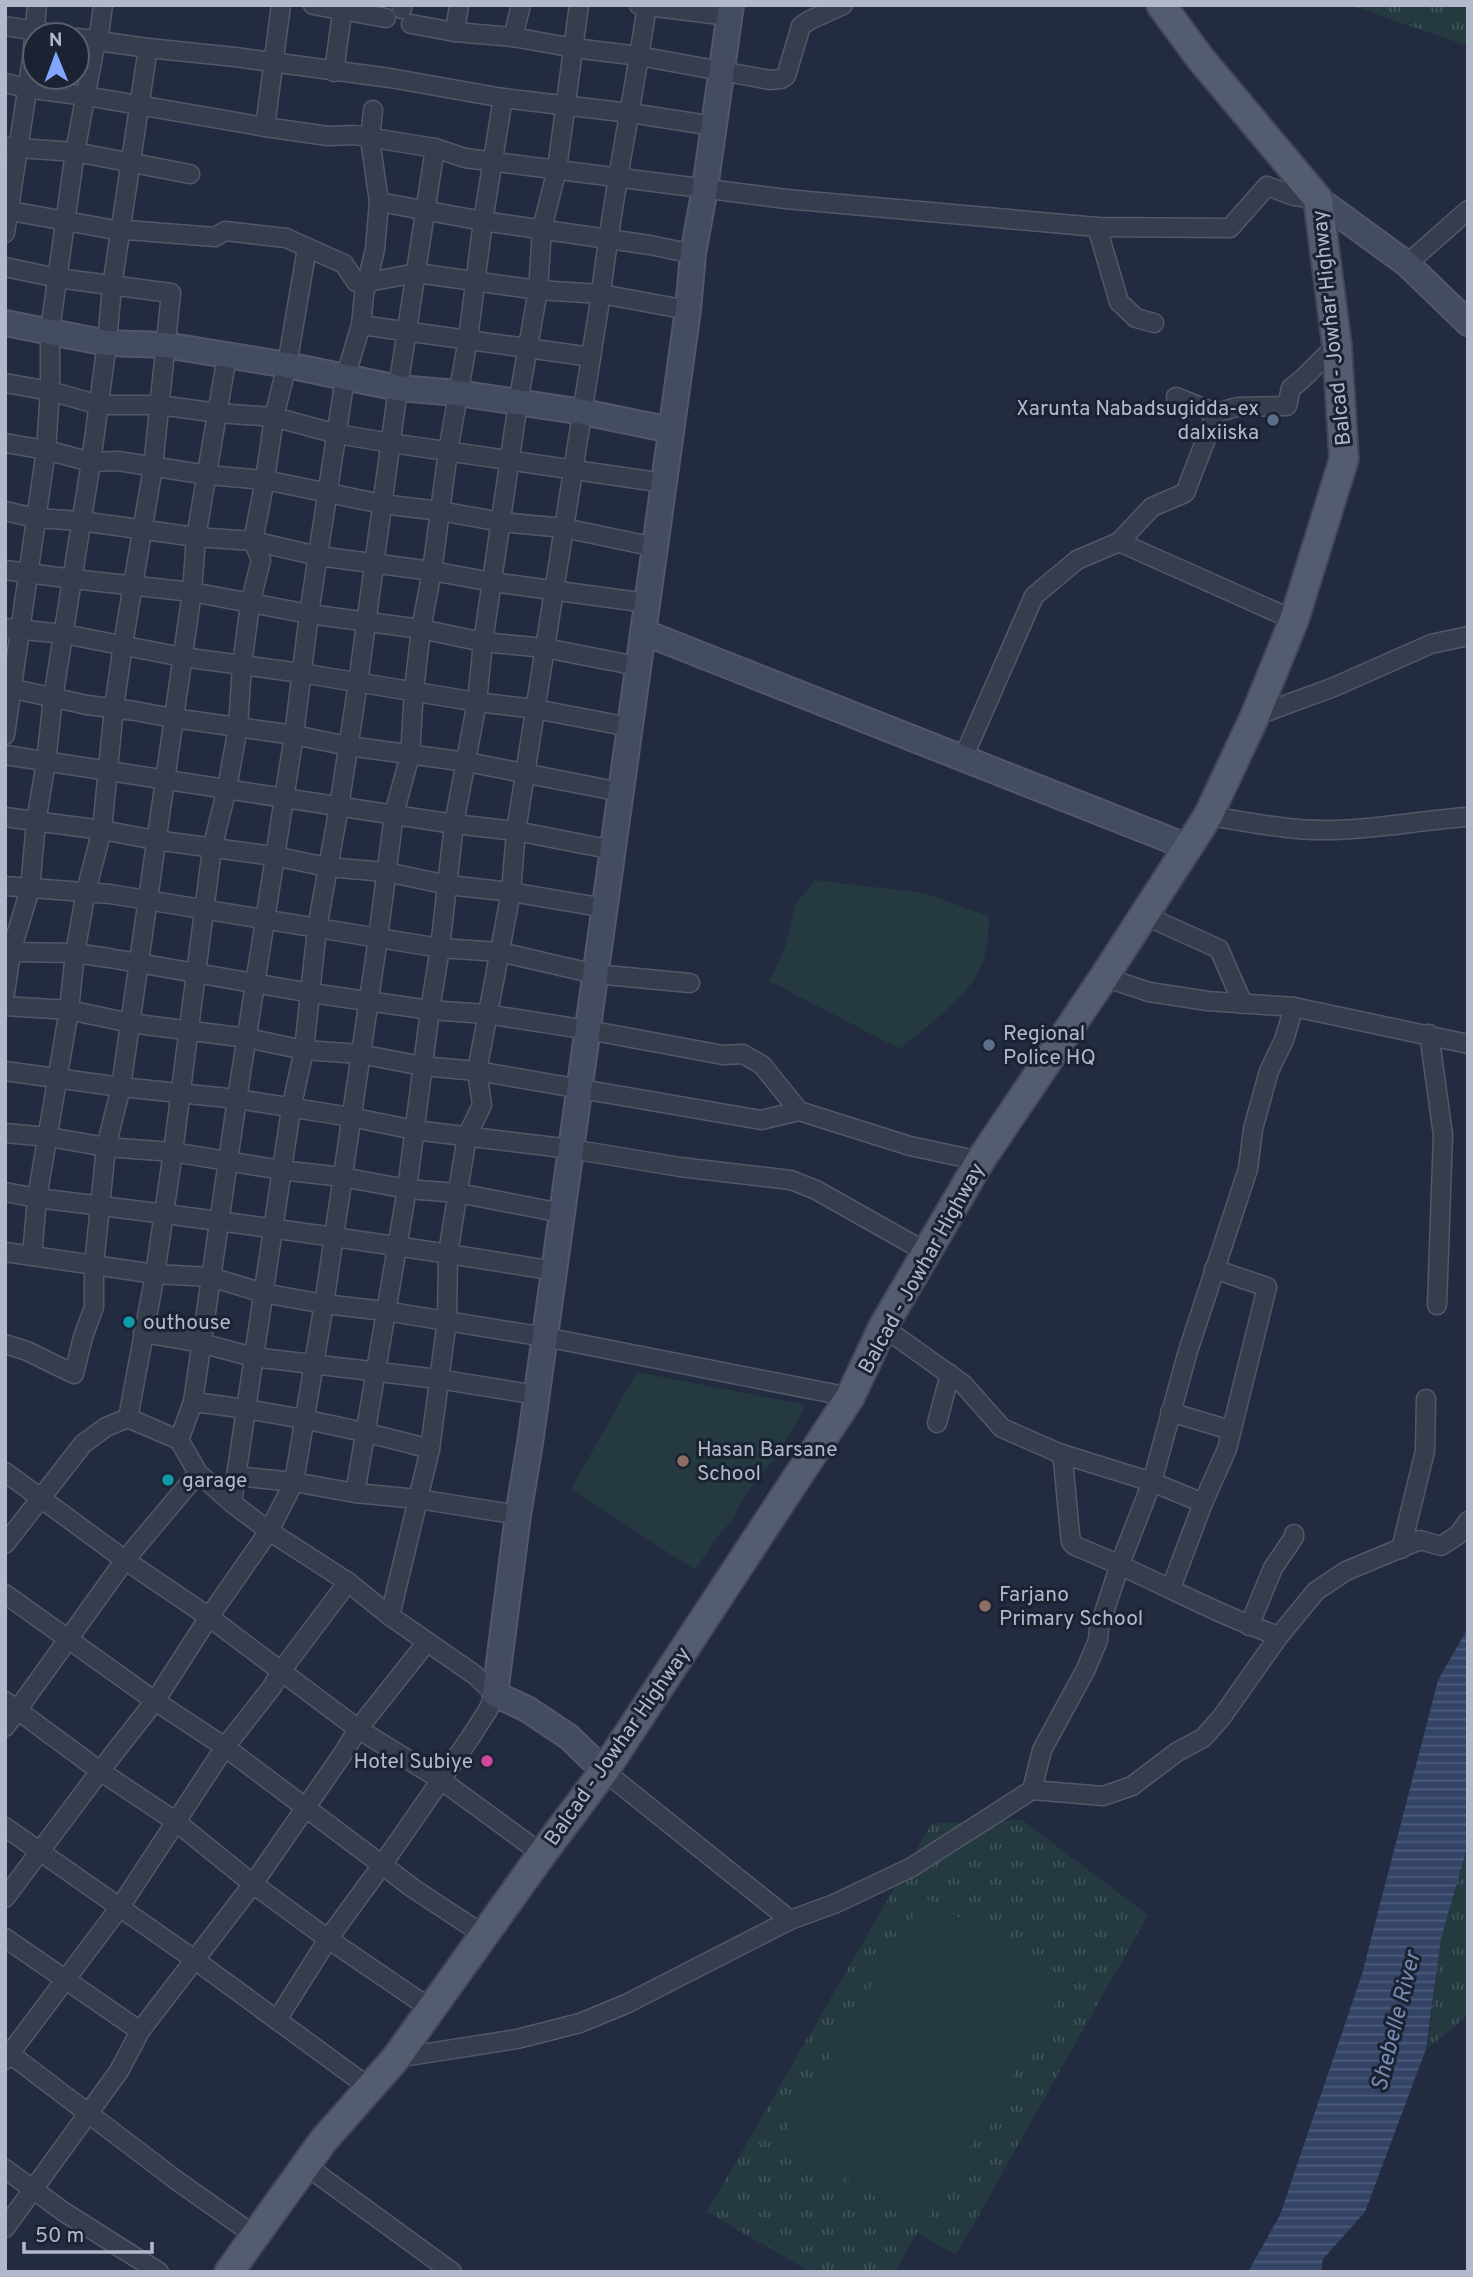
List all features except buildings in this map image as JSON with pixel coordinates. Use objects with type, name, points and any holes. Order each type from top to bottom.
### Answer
[{"type":"main road","points":[[1161,5],[1200,58],[1318,200]]},
{"type":"main road","name":"Balcad - Jowhar Highway","points":[[229,2272],[323,2141],[396,2058],[604,1771],[850,1397],[883,1327],[980,1161],[1208,816],[1255,716],[1294,620],[1344,459],[1336,346],[1318,200]]},
{"type":"street","points":[[5,735],[13,628],[27,573],[46,450],[50,330],[75,152],[103,5]]},
{"type":"street","points":[[265,127],[281,5]]},
{"type":"street","points":[[313,5],[342,8],[386,18]]},
{"type":"street","points":[[455,32],[459,5]]},
{"type":"street","points":[[513,37],[521,5]]},
{"type":"street","points":[[355,1493],[407,1189],[448,885],[453,824],[477,702],[517,403],[538,290],[542,229],[557,169],[579,5]]},
{"type":"street","points":[[405,12],[455,32],[513,37],[639,56],[770,80],[786,76],[797,31],[801,26],[843,5]]},
{"type":"street","points":[[276,2020],[328,1939],[441,1780],[488,1710],[495,1694],[648,603],[688,310],[693,254],[730,11],[644,6],[639,56],[516,831],[511,892],[477,1071],[482,1105],[467,1136],[448,1253],[447,1320],[430,1449],[390,1616]]},
{"type":"street","points":[[334,72],[342,8]]},
{"type":"street","points":[[91,39],[390,78],[503,98],[565,104],[714,126]]},
{"type":"street","points":[[5,993],[8,950],[30,889],[53,698],[91,462],[112,286],[148,48]]},
{"type":"street","points":[[5,233],[12,148],[25,91]]},
{"type":"street","points":[[48,91],[265,127],[328,136],[355,135],[435,148],[466,158],[620,178],[786,199],[1097,227],[1230,228],[1267,186],[1294,196],[1318,200],[1407,264],[1468,324]]},
{"type":"street","points":[[5,1898],[155,1701],[209,1617],[270,1531],[294,1482],[324,1304],[394,814],[410,755],[421,629],[468,339],[483,221],[503,98]]},
{"type":"street","points":[[179,1440],[193,1402],[274,856],[295,735],[309,614],[345,377],[361,325],[375,249],[379,202],[370,139],[373,110]]},
{"type":"street","points":[[12,148],[75,152],[190,174]]},
{"type":"street","points":[[232,1503],[281,1170],[304,1050],[317,928],[358,683],[398,388],[435,148]]},
{"type":"street","points":[[379,202],[693,254]]},
{"type":"street","points":[[7,210],[121,231],[215,236],[225,231],[286,238],[344,264],[356,282],[417,273],[538,290],[601,294],[688,310]]},
{"type":"street","points":[[1407,264],[1468,210]]},
{"type":"street","points":[[1097,227],[1119,302],[1136,318],[1154,323]]},
{"type":"street","points":[[128,1418],[155,1273],[190,1030],[212,849],[227,788],[237,727],[250,604],[261,560],[253,541],[307,248]]},
{"type":"street","points":[[5,267],[57,278],[171,293],[153,467],[114,708],[102,830],[86,891],[75,953],[69,1010],[37,1198],[32,1256]]},
{"type":"street","points":[[5,323],[107,343],[165,345],[287,365],[398,388],[458,393],[671,429]]},
{"type":"street","points":[[361,325],[592,357]]},
{"type":"street","points":[[1176,397],[1216,413],[1237,408],[1287,406],[1291,388],[1306,378],[1320,359],[1336,346]]},
{"type":"street","points":[[5,1344],[27,1351],[74,1374],[94,1307],[94,1265],[106,1147],[121,1087],[192,592],[196,537],[227,356]]},
{"type":"street","points":[[5,383],[50,391],[99,405],[159,405],[274,417],[337,434],[664,483]]},
{"type":"street","points":[[962,758],[1034,596],[1077,560],[1118,542],[1152,507],[1185,493],[1216,413]]},
{"type":"street","points":[[5,443],[91,462],[118,461],[208,475],[265,480],[382,504],[501,522],[564,528],[655,547]]},
{"type":"street","points":[[5,510],[36,518],[253,541],[318,556],[648,603]]},
{"type":"street","points":[[1118,542],[1294,620]]},
{"type":"street","points":[[5,570],[192,592],[309,614],[421,629],[483,642],[545,648],[638,666]]},
{"type":"street","points":[[13,628],[123,644],[182,657],[535,709],[630,727]]},
{"type":"street","points":[[643,632],[1188,847]]},
{"type":"street","points":[[1255,716],[1334,687],[1431,643],[1468,636]]},
{"type":"street","points":[[9,688],[87,705],[467,762],[621,792]]},
{"type":"street","points":[[5,755],[453,824],[516,831],[613,850]]},
{"type":"street","points":[[1208,816],[1325,831],[1468,817]]},
{"type":"street","points":[[5,817],[102,830],[155,841],[274,856],[327,867],[386,872],[448,885],[511,892],[605,908]]},
{"type":"street","points":[[5,886],[86,891],[440,948],[500,952],[595,974],[691,983]]},
{"type":"street","points":[[1144,915],[1219,949],[1243,1004]]},
{"type":"street","points":[[8,950],[75,953],[369,1002],[486,1014],[723,1055],[743,1054],[762,1065],[799,1111]]},
{"type":"street","points":[[1104,976],[1149,992],[1182,998],[1294,1007],[1468,1044]]},
{"type":"street","points":[[5,1006],[69,1010],[130,1023],[247,1038],[304,1050],[360,1054],[422,1066],[477,1071],[761,1120],[799,1111],[910,1146],[980,1161]]},
{"type":"street","points":[[1032,1790],[1042,1751],[1090,1660],[1120,1564],[1152,1482],[1170,1412],[1248,1169],[1253,1129],[1269,1071],[1289,1029],[1294,1007]]},
{"type":"street","points":[[1429,1034],[1443,1135],[1437,1305]]},
{"type":"street","points":[[5,1071],[237,1099],[414,1130],[791,1180],[816,1190],[926,1252]]},
{"type":"street","points":[[5,1133],[106,1147],[173,1152],[407,1189],[458,1193],[562,1213]]},
{"type":"street","points":[[5,1192],[334,1235],[554,1271]]},
{"type":"street","points":[[5,1252],[155,1273],[211,1277],[263,1293],[545,1336],[754,1380],[850,1397]]},
{"type":"street","points":[[1171,1588],[1227,1449],[1267,1287],[1214,1269]]},
{"type":"street","points":[[883,1327],[963,1384],[1002,1428],[1059,1453],[1152,1482],[1203,1503]]},
{"type":"street","points":[[144,1333],[201,1343],[253,1357],[438,1379],[537,1395]]},
{"type":"street","points":[[937,1423],[950,1374]]},
{"type":"street","points":[[1401,1549],[1425,1451],[1426,1399]]},
{"type":"street","points":[[193,1402],[245,1408],[364,1431],[430,1449]]},
{"type":"street","points":[[1170,1412],[1230,1430]]},
{"type":"street","points":[[5,1544],[83,1444],[106,1427],[128,1418],[179,1440],[198,1473],[232,1503],[475,1675],[495,1694],[527,1709],[569,1737],[604,1771],[790,1920]]},
{"type":"street","points":[[1059,1453],[1063,1460],[1072,1542],[1075,1546],[1120,1564],[1250,1626],[1279,1636]]},
{"type":"street","points":[[5,1472],[125,1560],[209,1617],[358,1729],[441,1780],[542,1854]]},
{"type":"street","points":[[5,1727],[12,1705],[69,1639],[125,1560],[198,1473]]},
{"type":"street","points":[[236,1476],[418,1499],[518,1515]]},
{"type":"street","points":[[396,2058],[517,2039],[580,2023],[626,2004],[790,1920],[834,1904],[912,1867],[1032,1790],[1103,1796],[1132,1786],[1177,1752],[1203,1738],[1222,1718],[1279,1636],[1316,1591],[1346,1571],[1420,1540],[1441,1546],[1458,1535],[1468,1521]]},
{"type":"street","points":[[1250,1626],[1273,1568],[1294,1534]]},
{"type":"street","points":[[254,2235],[7,2055],[120,1907],[225,1747],[348,1583]]},
{"type":"street","points":[[5,1594],[155,1701],[225,1747],[382,1866],[484,1936]]},
{"type":"street","points":[[5,2228],[119,2071],[140,2031],[253,1884],[358,1729],[427,1642]]},
{"type":"street","points":[[12,1705],[100,1771],[175,1821],[253,1884],[328,1939],[431,2009]]},
{"type":"street","points":[[5,1827],[370,2088]]},
{"type":"street","points":[[5,1938],[140,2031]]},
{"type":"street","points":[[305,2165],[452,2272]]},
{"type":"street","points":[[5,2169],[64,2212],[159,2272]]},
{"type":"green space","points":[[1350,5],[1468,5],[1468,46]]},
{"type":"green space","points":[[815,880],[924,893],[989,916],[987,947],[971,985],[900,1049],[769,981],[785,948],[796,904]]},
{"type":"green space","points":[[637,1372],[806,1405],[778,1455],[746,1494],[732,1521],[717,1537],[695,1570],[571,1489]]},
{"type":"green space","points":[[1022,1820],[1148,1915],[956,2255],[917,2233],[895,2272],[811,2272],[707,2212],[932,1823]]},
{"type":"green space","points":[[1468,1844],[1468,2015],[1427,2049],[1441,1939]]},
{"type":"green space","points":[[924,1897],[1069,1981],[924,2225],[780,2141]]},
{"type":"water","name":"Shebelle River","points":[[1468,1628],[1468,1844],[1441,1939],[1426,2049],[1365,2212],[1323,2259],[1321,2272],[1248,2272],[1280,2215],[1362,1974],[1438,1680]]},
{"type":"place","name":"Xarunta Nabadsugidda-ex dalxiiska","points":[[1273,420]]},
{"type":"place","name":"Regional Police HQ","points":[[989,1045]]},
{"type":"place","name":"outhouse","points":[[129,1322]]},
{"type":"place","name":"Hasan Barsane School","points":[[683,1461]]},
{"type":"place","name":"garage","points":[[168,1480]]},
{"type":"place","name":"Farjano Primary School","points":[[985,1606]]},
{"type":"place","name":"Hotel Subiye","points":[[487,1761]]}]
